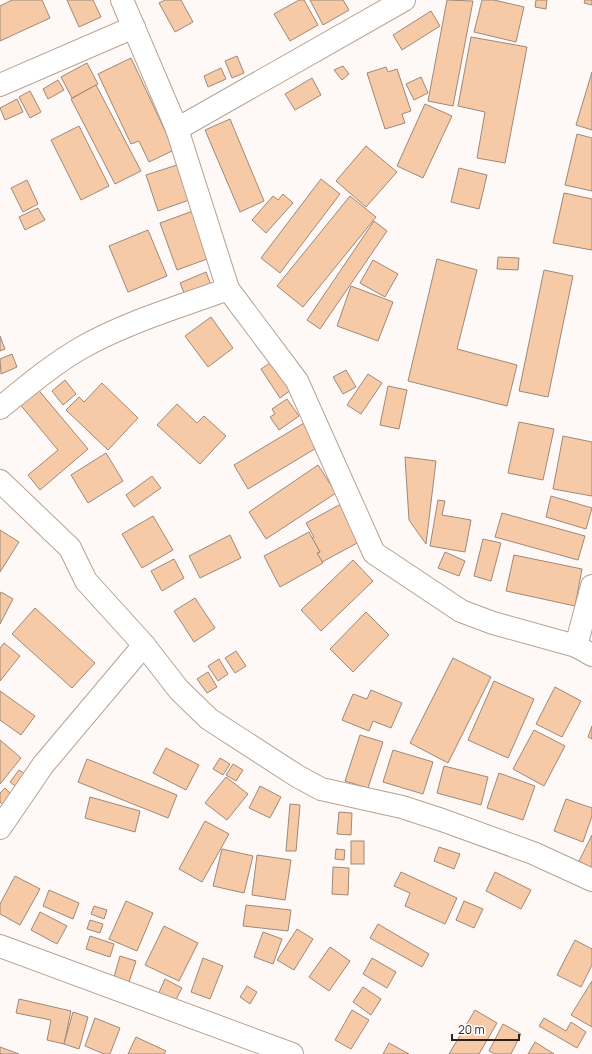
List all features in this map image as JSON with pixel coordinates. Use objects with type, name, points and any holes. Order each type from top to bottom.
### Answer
[{"type":"street","points":[[122,0],[177,129],[228,289],[297,381],[374,553],[461,611],[493,623],[584,651],[592,586]]},
{"type":"street","points":[[177,129],[404,0]]},
{"type":"street","points":[[0,85],[134,27]]},
{"type":"street","points":[[0,408],[34,380],[81,348],[125,326],[228,289]]},
{"type":"street","points":[[0,481],[70,548],[86,581],[144,645],[179,690],[209,719],[297,776],[321,788],[402,808],[442,820],[533,853],[592,880]]},
{"type":"street","points":[[0,828],[43,765],[144,645]]},
{"type":"street","points":[[0,946],[292,1054]]},
{"type":"building","points":[[12,0],[42,0],[50,18],[0,41],[0,6]]},
{"type":"building","points":[[67,0],[93,0],[101,17],[79,27]]},
{"type":"building","points":[[165,0],[181,0],[193,22],[175,32],[159,3]]},
{"type":"building","points":[[299,0],[304,0],[318,25],[290,41],[274,14]]},
{"type":"building","points":[[310,0],[343,0],[349,10],[323,25]]},
{"type":"building","points":[[447,0],[473,1],[453,106],[428,101]]},
{"type":"building","points":[[482,0],[494,0],[524,7],[516,42],[474,32]]},
{"type":"building","points":[[536,0],[547,0],[546,9],[535,7]]},
{"type":"building","points":[[585,0],[592,0],[592,5],[584,3]]},
{"type":"building","points":[[431,11],[440,26],[402,50],[393,35]]},
{"type":"building","points":[[471,37],[527,47],[505,163],[477,158],[485,112],[458,106]]},
{"type":"building","points":[[237,56],[244,73],[232,78],[225,61]]},
{"type":"building","points":[[131,58],[174,150],[149,162],[139,141],[131,144],[98,74]]},
{"type":"building","points":[[87,63],[98,84],[72,98],[61,77]]},
{"type":"building","points":[[343,66],[349,74],[342,80],[334,70]]},
{"type":"building","points":[[386,67],[388,72],[397,69],[411,111],[402,114],[405,123],[385,129],[367,73]]},
{"type":"building","points":[[221,68],[226,79],[208,87],[204,76]]},
{"type":"building","points":[[592,72],[592,130],[576,125]]},
{"type":"building","points":[[421,77],[428,93],[414,100],[406,84]]},
{"type":"building","points":[[312,78],[321,95],[295,110],[285,94]]},
{"type":"building","points":[[58,80],[64,90],[48,99],[43,89]]},
{"type":"building","points":[[96,85],[141,171],[115,184],[71,99]]},
{"type":"building","points":[[30,91],[41,112],[30,118],[19,97]]},
{"type":"building","points":[[17,99],[23,112],[5,120],[0,108]]},
{"type":"building","points":[[425,104],[452,116],[423,178],[397,166]]},
{"type":"building","points":[[230,119],[264,201],[240,212],[205,130]]},
{"type":"building","points":[[79,126],[109,186],[81,200],[51,140]]},
{"type":"building","points":[[577,134],[592,138],[592,191],[565,185]]},
{"type":"building","points":[[366,146],[397,172],[366,207],[336,181]]},
{"type":"building","points":[[180,164],[192,199],[158,211],[146,175]]},
{"type":"building","points":[[459,168],[487,175],[479,209],[451,202]]},
{"type":"building","points":[[321,179],[340,194],[280,273],[261,258]]},
{"type":"building","points":[[27,180],[38,204],[23,212],[11,188]]},
{"type":"building","points":[[564,193],[592,199],[592,250],[553,243]]},
{"type":"building","points":[[283,194],[293,203],[266,233],[252,220],[273,196],[278,200]]},
{"type":"building","points":[[350,196],[376,217],[303,307],[277,286]]},
{"type":"building","points":[[38,208],[45,220],[25,230],[19,217]]},
{"type":"building","points":[[193,211],[210,258],[177,270],[160,223]]},
{"type":"building","points":[[374,221],[387,231],[320,329],[307,320]]},
{"type":"building","points":[[148,230],[167,276],[128,292],[109,246]]},
{"type":"building","points":[[498,257],[519,258],[518,270],[497,269]]},
{"type":"building","points":[[437,259],[477,270],[457,349],[517,365],[507,406],[408,381]]},
{"type":"building","points":[[373,260],[398,274],[385,297],[360,283]]},
{"type":"building","points":[[544,270],[573,276],[548,397],[519,391]]},
{"type":"building","points":[[206,272],[211,285],[185,295],[180,283]]},
{"type":"building","points":[[351,286],[393,302],[378,341],[337,326]]},
{"type":"building","points":[[211,317],[233,348],[208,367],[185,336]]},
{"type":"building","points":[[0,336],[5,349],[0,351]]},
{"type":"building","points":[[12,354],[17,367],[1,374],[0,359]]},
{"type":"building","points":[[273,361],[291,390],[280,398],[261,369]]},
{"type":"building","points":[[346,370],[356,387],[343,394],[333,377]]},
{"type":"building","points":[[368,374],[382,383],[361,414],[347,405]]},
{"type":"building","points":[[65,380],[76,394],[63,405],[52,391]]},
{"type":"building","points":[[102,383],[138,418],[108,450],[66,410],[79,397],[84,402]]},
{"type":"building","points":[[388,386],[407,390],[399,429],[380,425]]},
{"type":"building","points":[[36,387],[88,449],[40,490],[28,475],[58,450],[18,402]]},
{"type":"building","points":[[287,399],[299,416],[279,430],[270,417],[275,414],[272,409]]},
{"type":"building","points":[[177,404],[197,423],[204,416],[226,436],[200,464],[157,425]]},
{"type":"building","points":[[519,422],[554,429],[543,480],[508,473]]},
{"type":"building","points":[[304,423],[318,447],[248,489],[234,465]]},
{"type":"building","points":[[563,436],[592,442],[592,496],[553,489]]},
{"type":"building","points":[[106,453],[123,481],[88,503],[71,475]]},
{"type":"building","points":[[405,457],[436,461],[426,544],[409,520]]},
{"type":"building","points":[[318,465],[336,493],[266,539],[249,512]]},
{"type":"building","points":[[152,476],[161,488],[134,507],[126,495]]},
{"type":"building","points":[[551,496],[592,508],[586,529],[546,517]]},
{"type":"building","points":[[438,500],[445,501],[442,515],[471,520],[465,552],[430,546]]},
{"type":"building","points":[[341,504],[361,541],[322,562],[317,553],[320,552],[312,538],[314,537],[306,523]]},
{"type":"building","points":[[502,513],[585,536],[578,560],[495,537]]},
{"type":"building","points":[[153,516],[173,550],[142,568],[122,534]]},
{"type":"building","points":[[0,530],[19,542],[0,572]]},
{"type":"building","points":[[309,532],[320,552],[317,553],[323,563],[280,587],[264,556]]},
{"type":"building","points":[[230,535],[241,558],[200,578],[189,556]]},
{"type":"building","points":[[483,539],[501,543],[491,581],[474,576]]},
{"type":"building","points":[[445,552],[465,561],[459,576],[438,568]]},
{"type":"building","points":[[514,555],[582,569],[575,606],[506,591]]},
{"type":"building","points":[[174,559],[184,578],[162,591],[151,571]]},
{"type":"building","points":[[353,560],[373,581],[321,631],[301,610]]},
{"type":"building","points":[[1,592],[13,599],[0,624],[0,595]]},
{"type":"building","points":[[195,598],[215,628],[194,642],[174,611]]},
{"type":"building","points":[[35,608],[95,663],[72,688],[12,634]]},
{"type":"building","points":[[366,612],[389,635],[353,672],[330,649]]},
{"type":"building","points":[[4,643],[20,656],[0,681],[0,648]]},
{"type":"building","points":[[236,651],[246,666],[235,673],[225,658]]},
{"type":"building","points":[[453,658],[491,677],[448,763],[410,743]]},
{"type":"building","points":[[219,659],[228,674],[218,681],[208,666]]},
{"type":"building","points":[[208,672],[217,687],[207,693],[197,679]]},
{"type":"building","points":[[494,681],[534,699],[508,758],[468,740]]},
{"type":"building","points":[[555,687],[581,701],[562,737],[536,724]]},
{"type":"building","points":[[371,690],[402,703],[391,728],[373,721],[369,731],[342,720],[353,694],[367,699]]},
{"type":"building","points":[[0,691],[35,716],[21,735],[0,720]]},
{"type":"building","points":[[592,726],[592,739],[588,737]]},
{"type":"building","points":[[534,730],[565,746],[544,786],[513,769]]},
{"type":"building","points":[[360,735],[383,742],[368,788],[345,781]]},
{"type":"building","points":[[0,740],[21,758],[0,784]]},
{"type":"building","points":[[166,748],[199,765],[186,790],[153,773]]},
{"type":"building","points":[[393,750],[433,762],[423,794],[383,782]]},
{"type":"building","points":[[220,758],[230,764],[223,775],[213,769]]},
{"type":"building","points":[[87,759],[177,795],[168,818],[78,782]]},
{"type":"building","points":[[233,764],[243,770],[236,781],[226,775]]},
{"type":"building","points":[[444,766],[488,777],[481,805],[437,793]]},
{"type":"building","points":[[19,770],[27,775],[18,788],[10,782]]},
{"type":"building","points":[[499,773],[535,786],[523,820],[487,808]]},
{"type":"building","points":[[226,777],[248,794],[227,820],[205,803]]},
{"type":"building","points":[[260,786],[281,797],[270,818],[249,808]]},
{"type":"building","points":[[5,788],[14,797],[5,807],[0,802],[0,793]]},
{"type":"building","points":[[90,797],[140,811],[135,832],[85,818]]},
{"type":"building","points":[[566,799],[592,808],[592,816],[583,842],[554,831]]},
{"type":"building","points":[[290,804],[300,805],[296,851],[286,851]]},
{"type":"building","points":[[339,812],[352,813],[351,835],[337,834]]},
{"type":"building","points":[[205,821],[229,834],[202,882],[179,869]]},
{"type":"building","points":[[592,835],[592,868],[579,861]]},
{"type":"building","points":[[351,841],[364,841],[364,864],[351,864]]},
{"type":"building","points":[[439,847],[460,854],[454,869],[434,861]]},
{"type":"building","points":[[222,849],[253,856],[244,893],[213,886]]},
{"type":"building","points":[[336,849],[345,850],[344,860],[335,859]]},
{"type":"building","points":[[257,855],[291,860],[285,900],[252,895]]},
{"type":"building","points":[[333,867],[349,868],[348,895],[332,894]]},
{"type":"building","points":[[401,872],[457,898],[445,924],[405,906],[410,893],[394,886]]},
{"type":"building","points":[[495,872],[531,890],[521,909],[486,891]]},
{"type":"building","points":[[15,876],[40,889],[20,925],[0,914],[0,904]]},
{"type":"building","points":[[49,890],[79,903],[73,919],[43,906]]},
{"type":"building","points":[[126,901],[153,913],[137,951],[109,939]]},
{"type":"building","points":[[464,901],[483,909],[474,928],[456,920]]},
{"type":"building","points":[[246,905],[291,910],[288,931],[243,926]]},
{"type":"building","points":[[94,906],[107,910],[104,919],[91,914]]},
{"type":"building","points":[[40,912],[67,926],[57,944],[31,930]]},
{"type":"building","points":[[90,920],[103,924],[100,933],[87,929]]},
{"type":"building","points":[[378,924],[429,954],[422,967],[370,938]]},
{"type":"building","points":[[164,926],[198,943],[179,981],[145,965]]},
{"type":"building","points":[[297,929],[313,939],[294,970],[277,960]]},
{"type":"building","points":[[263,932],[282,939],[273,964],[254,957]]},
{"type":"building","points":[[90,936],[114,944],[110,957],[86,949]]},
{"type":"building","points":[[575,940],[592,949],[592,965],[581,987],[557,975]]},
{"type":"building","points":[[330,947],[350,961],[329,991],[309,977]]},
{"type":"building","points":[[120,956],[136,961],[129,982],[114,977]]},
{"type":"building","points":[[203,958],[223,966],[210,999],[191,992]]},
{"type":"building","points":[[372,958],[396,972],[387,988],[363,974]]},
{"type":"building","points":[[165,979],[182,988],[173,1005],[157,997]]},
{"type":"building","points":[[592,981],[592,1027],[571,1015]]},
{"type":"building","points":[[247,986],[257,992],[250,1004],[240,997]]},
{"type":"building","points":[[363,987],[381,999],[371,1015],[353,1002]]},
{"type":"building","points":[[19,999],[71,1011],[64,1044],[47,1040],[51,1020],[16,1013]]},
{"type":"building","points":[[352,1010],[369,1020],[351,1049],[335,1040]]},
{"type":"building","points":[[475,1010],[497,1023],[479,1054],[449,1054]]},
{"type":"building","points":[[73,1012],[88,1017],[79,1049],[64,1044]]},
{"type":"building","points":[[95,1018],[120,1028],[110,1054],[104,1054],[85,1046]]},
{"type":"building","points":[[544,1018],[566,1031],[571,1022],[586,1032],[577,1048],[539,1026]]},
{"type":"building","points":[[503,1024],[521,1034],[511,1054],[495,1054],[489,1051]]},
{"type":"building","points":[[136,1037],[166,1051],[164,1054],[128,1054]]},
{"type":"building","points":[[535,1042],[554,1054],[528,1054]]},
{"type":"building","points":[[389,1043],[409,1054],[383,1054]]},
{"type":"building","points":[[0,1047],[19,1054],[0,1054]]}]
